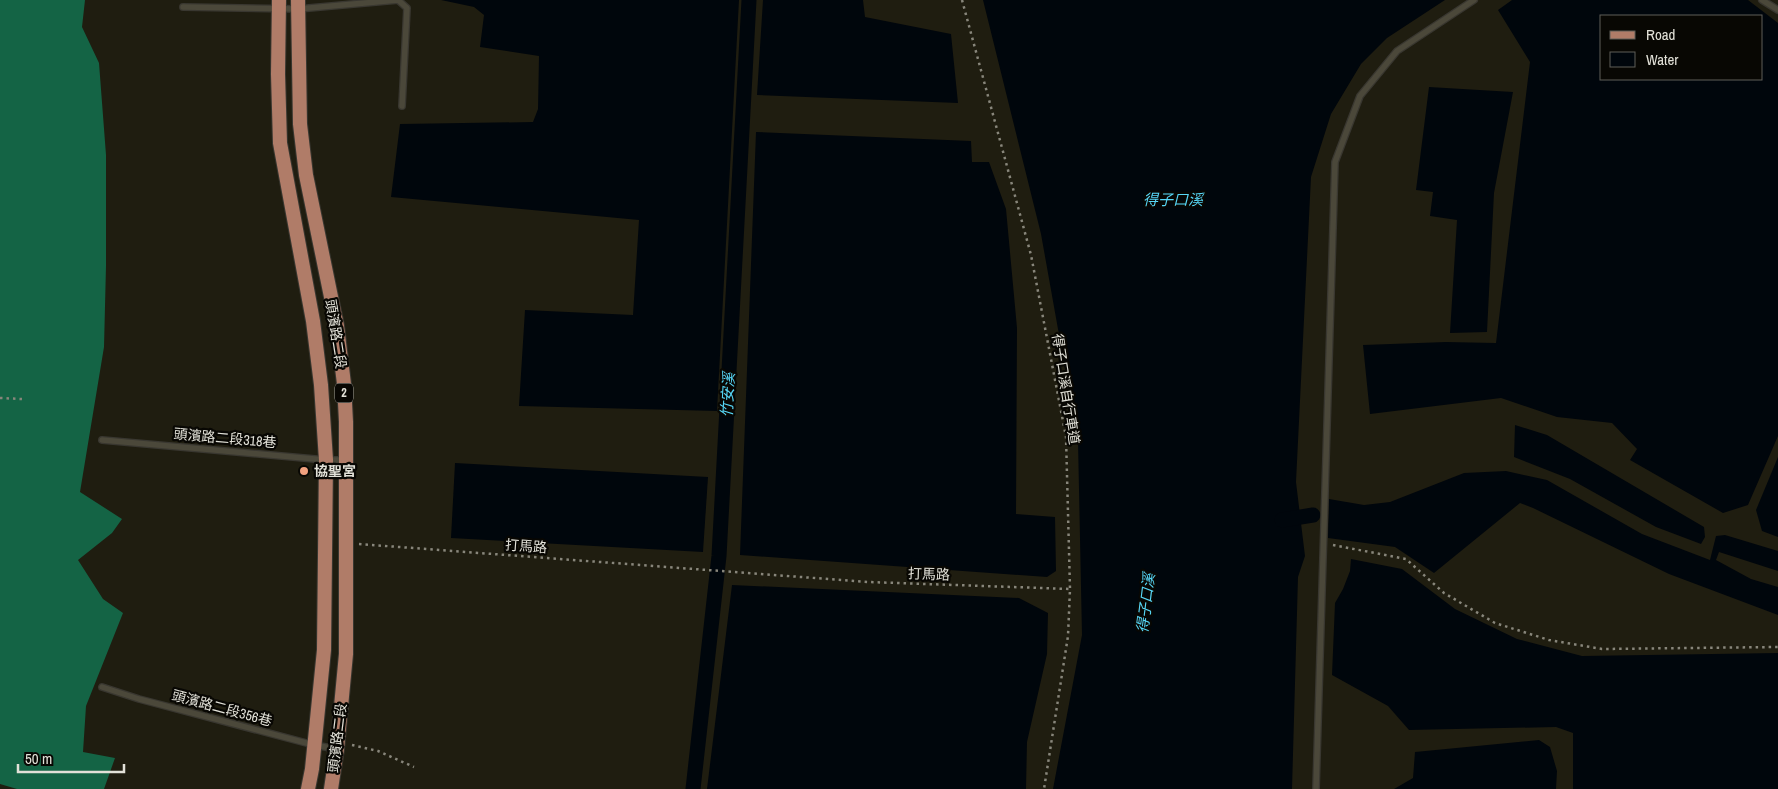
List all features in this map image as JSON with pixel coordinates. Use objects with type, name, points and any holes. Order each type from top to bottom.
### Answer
[{"type":"main road","name":"頭濱路二段","points":[[279,4],[278,74],[280,142],[313,321],[321,386],[326,460],[324,650],[308,789]]},
{"type":"main road","name":"頭濱路二段","points":[[298,5],[300,124],[306,175],[337,326],[344,384],[346,422],[344,460],[346,654],[331,789]]},
{"type":"lane","points":[[183,7],[298,5],[398,0],[407,8],[402,106]]},
{"type":"lane","points":[[1316,789],[1335,162],[1360,96],[1398,51],[1474,0]]},
{"type":"lane","points":[[1762,0],[1778,10]]},
{"type":"lane","name":"頭濱路二段318巷","points":[[102,440],[344,460]]},
{"type":"lane","name":"頭濱路二段356巷","points":[[102,687],[139,699],[314,745],[337,746]]},
{"type":"path","name":"得子口溪自行車道","points":[[962,0],[1031,255],[1066,437],[1070,589],[1068,636],[1044,789]]},
{"type":"path","points":[[0,398],[22,399]]},
{"type":"path","name":"打馬路","points":[[345,543],[868,582],[1070,589]]},
{"type":"path","points":[[1324,544],[1406,559],[1444,593],[1469,608],[1495,622],[1549,640],[1602,649],[1778,647]]},
{"type":"path","points":[[337,746],[378,752],[414,767]]},
{"type":"green space","points":[[0,0],[85,0],[82,27],[99,63],[106,155],[104,347],[80,492],[122,519],[112,533],[78,560],[103,599],[123,613],[86,706],[83,752],[115,758],[104,789],[17,789],[0,784]]},
{"type":"water","points":[[441,0],[739,0],[717,411],[519,406],[525,310],[633,315],[639,220],[391,197],[400,124],[533,122],[538,109],[539,56],[480,47],[484,15],[474,7]]},
{"type":"water","points":[[763,0],[863,0],[865,17],[951,34],[958,103],[757,95]]},
{"type":"water","name":"得子口溪","points":[[983,0],[1445,0],[1387,38],[1361,64],[1331,114],[1311,177],[1296,482],[1305,556],[1298,577],[1292,789],[1053,789],[1082,635],[1078,441],[1041,234]]},
{"type":"water","points":[[1512,0],[1748,0],[1778,23],[1778,436],[1748,505],[1723,513],[1630,460],[1637,449],[1612,423],[1557,417],[1501,398],[1370,414],[1363,345],[1446,342],[1496,343],[1530,62],[1498,10]]},
{"type":"water","points":[[1429,87],[1513,92],[1494,193],[1487,332],[1450,333],[1457,220],[1430,216],[1433,192],[1416,190]]},
{"type":"water","points":[[756,132],[971,141],[972,162],[989,162],[1006,209],[1017,328],[1016,514],[1055,517],[1056,571],[1047,577],[740,555]]},
{"type":"water","points":[[1515,425],[1547,435],[1704,527],[1705,537],[1701,544],[1656,527],[1570,479],[1514,457]]},
{"type":"water","points":[[1778,457],[1778,537],[1762,531],[1756,510]]},
{"type":"water","points":[[455,463],[708,477],[703,552],[451,538]]},
{"type":"water","points":[[1506,471],[1547,480],[1642,534],[1710,560],[1716,536],[1725,535],[1778,551],[1778,571],[1719,552],[1716,560],[1751,579],[1778,587],[1778,615],[1669,574],[1520,503],[1434,573],[1395,547],[1328,538],[1329,499],[1364,505],[1390,502],[1464,473]]},
{"type":"water","points":[[1351,559],[1402,569],[1455,609],[1517,639],[1582,656],[1778,653],[1778,789],[1573,789],[1573,733],[1556,727],[1409,730],[1388,706],[1332,675],[1335,603],[1350,571]]},
{"type":"water","points":[[732,585],[1019,598],[1048,613],[1047,654],[1027,742],[1026,789],[707,789]]},
{"type":"water","points":[[1539,740],[1550,747],[1557,771],[1556,789],[1394,789],[1413,778],[1415,752]]},
{"type":"waterway","name":"竹安溪","points":[[693,789],[719,556],[749,0]]},
{"type":"waterway","points":[[1282,520],[1313,515]]},
{"type":"place","name":"協聖宮","points":[[304,471]]}]
